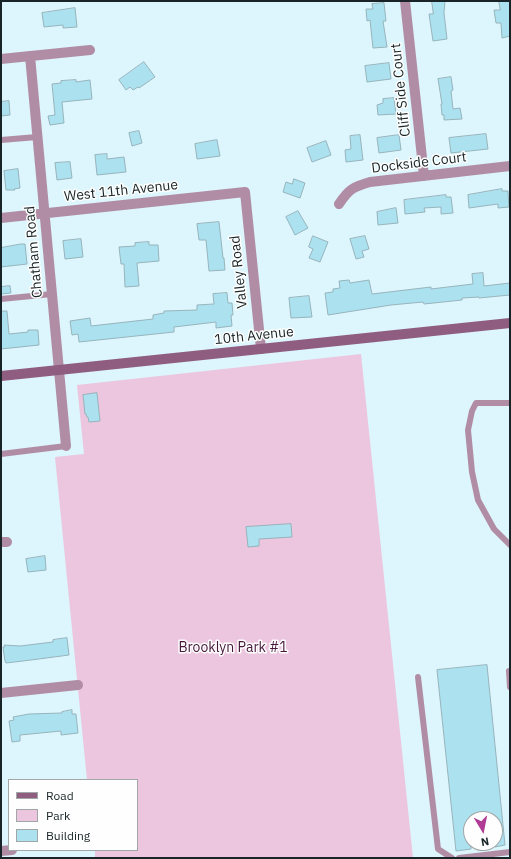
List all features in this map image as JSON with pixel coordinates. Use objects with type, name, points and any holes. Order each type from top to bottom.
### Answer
[{"type":"street","name":"Cliff Side Court","points":[[406,1],[424,176]]},
{"type":"street","points":[[1,59],[90,50]]},
{"type":"street","name":"Chatham Road","points":[[30,56],[66,446]]},
{"type":"street","name":"Dockside Court","points":[[339,204],[346,192],[370,182],[510,166]]},
{"type":"street","name":"West 11th Avenue","points":[[1,218],[245,192]]},
{"type":"street","name":"Valley Road","points":[[245,192],[261,350]]},
{"type":"street","name":"10th Avenue","points":[[1,376],[510,323]]},
{"type":"street","points":[[1,693],[78,685]]},
{"type":"lane","points":[[1,140],[37,137]]},
{"type":"lane","points":[[1,299],[52,294]]},
{"type":"lane","points":[[510,403],[476,403],[472,411],[468,430],[472,472],[478,500],[494,529],[510,545]]},
{"type":"lane","points":[[1,454],[66,446]]},
{"type":"lane","points":[[509,671],[510,687]]},
{"type":"lane","points":[[418,678],[438,849],[452,858]]},
{"type":"lane","points":[[459,858],[510,852]]},
{"type":"green space","name":"Brooklyn Park #1","points":[[361,354],[413,858],[95,858],[95,851],[138,851],[138,779],[87,779],[55,457],[84,454],[77,385]]},
{"type":"building","points":[[432,1],[445,1],[444,13],[447,39],[433,41],[429,14],[433,14]]},
{"type":"building","points":[[499,1],[510,1],[510,36],[502,38],[501,23],[496,23],[494,10],[500,10]]},
{"type":"building","points":[[384,3],[386,21],[383,21],[387,47],[373,48],[370,20],[367,21],[366,9],[373,9],[372,4]]},
{"type":"building","points":[[75,8],[77,27],[63,28],[63,25],[44,27],[42,13]]},
{"type":"building","points":[[144,62],[155,77],[139,88],[138,87],[133,90],[130,87],[126,90],[119,80]]},
{"type":"building","points":[[389,63],[391,79],[367,82],[365,66]]},
{"type":"building","points":[[451,77],[453,109],[460,108],[462,119],[444,120],[444,115],[442,115],[442,104],[438,79]]},
{"type":"building","points":[[76,80],[76,82],[90,80],[92,99],[62,102],[64,123],[50,125],[48,116],[55,115],[52,84],[61,83],[61,81]]},
{"type":"building","points":[[394,98],[396,114],[378,115],[377,105],[383,103],[383,99]]},
{"type":"building","points":[[9,101],[10,115],[1,116],[1,102]]},
{"type":"building","points":[[139,131],[142,143],[132,146],[129,133]]},
{"type":"building","points":[[486,134],[488,149],[451,153],[449,138]]},
{"type":"building","points":[[360,135],[363,160],[346,162],[345,150],[351,149],[350,136]]},
{"type":"building","points":[[399,135],[401,150],[379,153],[377,138]]},
{"type":"building","points":[[217,140],[220,156],[197,159],[195,144]]},
{"type":"building","points":[[326,141],[331,155],[312,162],[307,148]]},
{"type":"building","points":[[107,154],[107,159],[124,157],[126,172],[97,175],[95,155]]},
{"type":"building","points":[[70,162],[72,178],[57,180],[55,163]]},
{"type":"building","points":[[18,169],[20,188],[14,189],[15,190],[6,190],[4,171]]},
{"type":"building","points":[[294,179],[305,183],[300,198],[283,192],[286,182],[292,184]]},
{"type":"building","points":[[502,189],[502,191],[508,191],[509,207],[498,208],[498,204],[469,208],[468,195]]},
{"type":"building","points":[[446,195],[446,197],[451,197],[453,213],[441,214],[441,207],[424,208],[425,212],[405,214],[404,200]]},
{"type":"building","points":[[396,208],[398,223],[378,225],[377,212]]},
{"type":"building","points":[[298,211],[308,228],[295,235],[286,217]]},
{"type":"building","points":[[219,222],[225,270],[209,271],[206,240],[199,240],[197,224]]},
{"type":"building","points":[[313,236],[328,242],[320,262],[309,258],[313,249],[309,247]]},
{"type":"building","points":[[365,236],[369,249],[362,251],[364,257],[356,259],[350,239]]},
{"type":"building","points":[[81,239],[83,257],[65,259],[63,241]]},
{"type":"building","points":[[149,242],[149,245],[158,245],[159,261],[137,263],[139,286],[125,287],[124,264],[121,264],[119,247],[135,246],[135,243]]},
{"type":"building","points":[[25,244],[27,264],[1,267],[1,248]]},
{"type":"building","points":[[483,273],[484,286],[510,283],[510,295],[462,298],[462,300],[424,304],[423,302],[391,305],[328,315],[325,293],[333,292],[333,289],[340,288],[339,281],[349,280],[350,283],[369,280],[372,294],[473,284],[472,274]]},
{"type":"building","points":[[10,286],[11,293],[1,294],[1,287]]},
{"type":"building","points":[[227,293],[228,303],[232,303],[232,326],[216,328],[216,322],[174,327],[174,332],[79,342],[78,334],[72,335],[70,321],[90,318],[91,326],[153,319],[153,315],[164,313],[164,311],[197,310],[197,305],[214,304],[213,294]]},
{"type":"building","points":[[309,296],[312,317],[291,318],[289,298]]},
{"type":"building","points":[[1,311],[7,311],[9,334],[28,332],[28,330],[38,330],[39,345],[1,349]]},
{"type":"building","points":[[97,393],[100,421],[89,422],[88,417],[85,414],[83,395]]},
{"type":"building","points":[[291,524],[292,537],[259,539],[259,546],[248,547],[246,527]]},
{"type":"building","points":[[45,556],[46,570],[28,572],[26,559]]},
{"type":"building","points":[[67,638],[69,655],[6,663],[5,661],[4,645],[20,646],[53,642],[53,640]]},
{"type":"building","points":[[487,665],[502,811],[463,811],[463,850],[456,851],[437,670]]},
{"type":"building","points":[[72,710],[72,714],[76,714],[78,733],[61,735],[61,731],[20,735],[20,741],[12,742],[9,721],[14,720],[13,717],[29,714],[62,713]]},
{"type":"building","points":[[503,825],[505,845],[503,845]]}]
